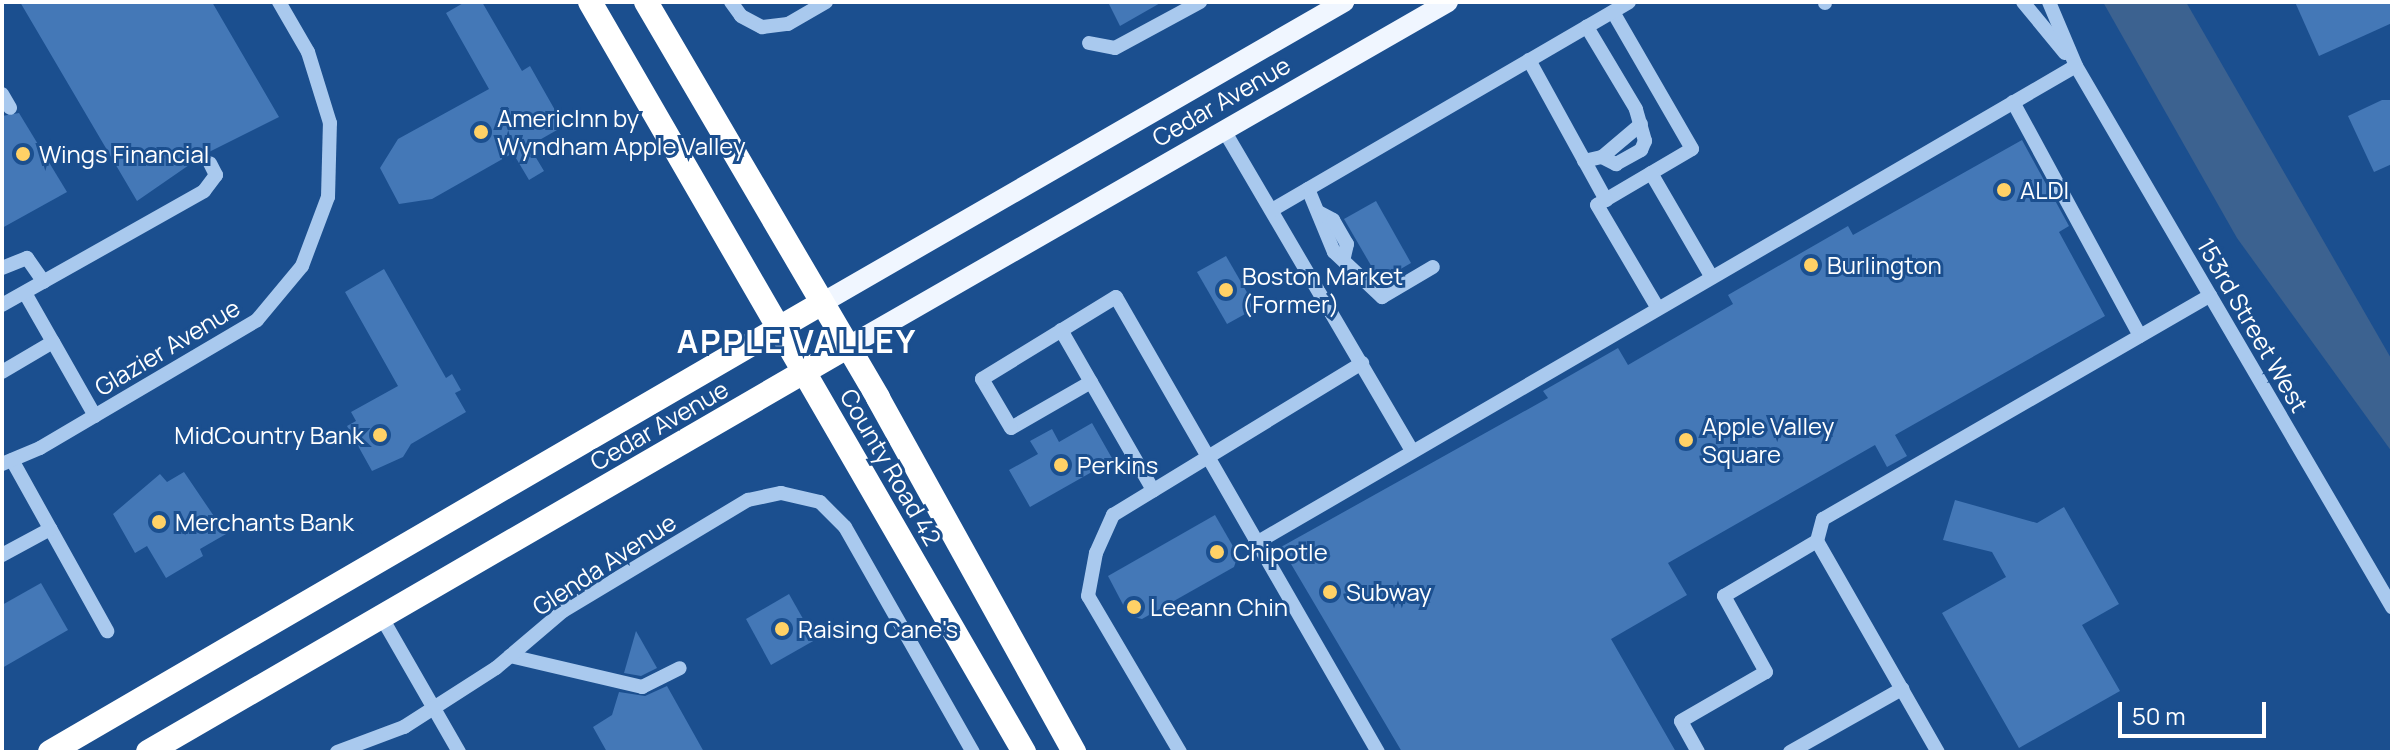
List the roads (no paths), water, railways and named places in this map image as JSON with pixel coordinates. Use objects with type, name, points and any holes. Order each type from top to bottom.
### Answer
[{"type":"highway","name":"County Road 42","points":[[590,2],[1024,752]]},
{"type":"highway","name":"County Road 42","points":[[646,2],[822,303],[1074,752]]},
{"type":"highway","name":"Cedar Avenue","points":[[50,752],[822,303]]},
{"type":"highway","name":"Cedar Avenue","points":[[148,752],[847,347]]},
{"type":"main road","name":"Cedar Avenue","points":[[822,303],[1344,2]]},
{"type":"main road","name":"Cedar Avenue","points":[[847,347],[1448,2]]},
{"type":"street","name":"Glazier Avenue","points":[[7,462],[95,416],[257,320],[302,266],[328,197],[330,123],[308,52],[279,2]]},
{"type":"street","points":[[731,2],[741,16],[762,27],[788,24],[826,2]]},
{"type":"street","points":[[1089,43],[1115,48],[1200,2]]},
{"type":"street","points":[[1272,210],[1629,2]]},
{"type":"street","name":"153rd Street West","points":[[2023,2],[2076,66]]},
{"type":"street","name":"153rd Street West","points":[[2049,2],[2076,66],[2392,607]]},
{"type":"street","points":[[1613,12],[1692,149],[1597,205],[1657,307]]},
{"type":"street","points":[[1584,161],[1602,157],[1616,164],[1641,150],[1641,124],[1587,27]]},
{"type":"street","points":[[1529,60],[1606,200]]},
{"type":"street","points":[[1258,542],[1411,449],[2076,66]]},
{"type":"street","points":[[2,94],[10,108]]},
{"type":"street","points":[[2013,102],[2140,336]]},
{"type":"street","points":[[1225,132],[1411,449]]},
{"type":"street","points":[[2,305],[204,191],[216,175],[210,163]]},
{"type":"street","points":[[1651,173],[1711,276]]},
{"type":"street","points":[[1308,189],[1320,213],[1333,220],[1347,244],[1344,257],[1382,297],[1433,267]]},
{"type":"street","points":[[2,268],[27,258],[44,282]]},
{"type":"street","points":[[25,293],[95,416]]},
{"type":"street","points":[[1698,752],[1681,721],[1766,672],[1724,596],[1817,541],[1823,519],[2210,296]]},
{"type":"street","points":[[1091,382],[1011,428],[982,379],[1116,297],[1378,752]]},
{"type":"street","points":[[1061,330],[1153,490]]},
{"type":"street","points":[[2,372],[53,342]]},
{"type":"street","points":[[1180,752],[1088,596],[1096,553],[1113,515],[1362,363]]},
{"type":"street","points":[[7,462],[50,529],[107,631]]},
{"type":"street","name":"Glenda Avenue","points":[[337,752],[404,727],[510,656],[563,611],[748,500],[801,495],[820,502],[845,527],[973,752]]},
{"type":"street","points":[[2,555],[50,529]]},
{"type":"street","points":[[1817,541],[1938,752]]},
{"type":"street","points":[[382,618],[459,752]]},
{"type":"street","points":[[510,656],[642,687],[680,668]]},
{"type":"street","points":[[1790,752],[1902,689]]},
{"type":"water","points":[[2103,2],[2186,2],[2392,360],[2392,452],[2237,238]]},
{"type":"place","name":"AmericInn by Wyndham Apple Valley","points":[[481,132]]},
{"type":"place","name":"Wings Financial","points":[[23,154]]},
{"type":"place","name":"ALDI","points":[[2004,190]]},
{"type":"place","name":"Burlington","points":[[1811,265]]},
{"type":"place","name":"Boston Market (Former)","points":[[1226,290]]},
{"type":"place","name":"MidCountry Bank","points":[[380,435]]},
{"type":"place","name":"Apple Valley Square","points":[[1686,440]]},
{"type":"place","name":"Perkins","points":[[1061,465]]},
{"type":"place","name":"Merchants Bank","points":[[159,522]]},
{"type":"place","name":"Chipotle","points":[[1217,552]]},
{"type":"place","name":"Subway","points":[[1330,592]]},
{"type":"place","name":"Leeann Chin","points":[[1134,607]]},
{"type":"place","name":"Raising Cane's","points":[[782,629]]},
{"type":"district","name":"APPLE VALLEY","points":[[797,341]]}]
